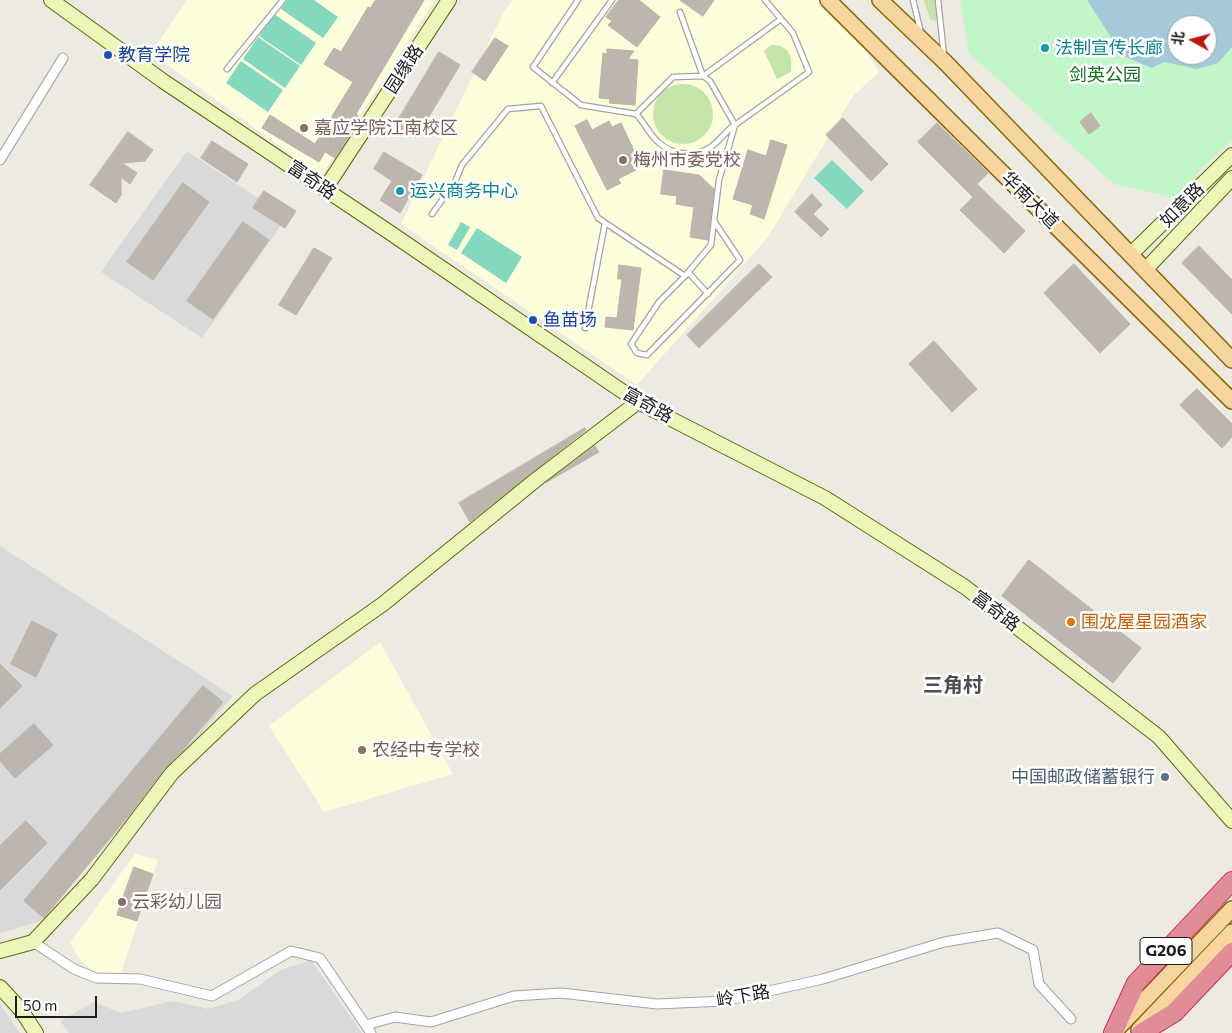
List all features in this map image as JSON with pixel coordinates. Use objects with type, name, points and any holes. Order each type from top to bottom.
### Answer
[{"type":"highway","name":"G206","points":[[1114,1032],[1136,983],[1232,881]]},
{"type":"highway","name":"G206","points":[[1141,1033],[1174,1013],[1232,952]]},
{"type":"main road","name":"华南大道","points":[[828,0],[1232,401]]},
{"type":"main road","name":"华南大道","points":[[880,0],[945,62],[1232,360]]},
{"type":"main road","points":[[1114,1032],[1232,910]]},
{"type":"main road","points":[[1136,1033],[1232,932]]},
{"type":"street","name":"富奇路","points":[[51,0],[163,81],[638,402],[825,498],[965,587],[1159,736],[1232,821]]},
{"type":"street","name":"园缘路","points":[[325,189],[449,0]]},
{"type":"street","points":[[0,160],[63,58]]},
{"type":"street","name":"如意路","points":[[1131,254],[1232,155]]},
{"type":"street","name":"如意路","points":[[1146,269],[1232,178]]},
{"type":"street","points":[[0,951],[33,942],[92,879],[172,773],[256,694],[383,604],[537,479],[638,402]]},
{"type":"street","name":"岭下路","points":[[369,1029],[395,1017],[431,1022],[514,996],[561,993],[657,1004],[724,1002],[822,980],[944,942],[998,933],[1033,950],[1039,984],[1071,1019]]},
{"type":"street","points":[[33,942],[74,969],[96,978],[140,979],[212,996],[291,951],[320,958],[369,1029]]},
{"type":"street","points":[[0,986],[21,1010],[36,1033]]},
{"type":"lane","points":[[227,69],[283,0]]},
{"type":"lane","points":[[578,0],[533,67],[581,105],[636,114],[657,141],[671,151],[692,155],[712,147],[727,130],[809,72],[793,33],[764,0]]},
{"type":"lane","points":[[552,83],[612,0]]},
{"type":"lane","points":[[913,0],[922,41]]},
{"type":"lane","points":[[938,0],[945,62]]},
{"type":"lane","points":[[680,12],[703,76],[710,81],[735,125],[719,180],[711,245],[687,274],[659,302],[631,344],[637,353],[647,355],[740,260],[714,221]]},
{"type":"lane","points":[[636,114],[673,77],[703,76],[781,19]]},
{"type":"lane","points":[[432,214],[455,182],[462,165],[508,109],[541,106],[598,218],[687,274],[708,294]]},
{"type":"lane","points":[[585,328],[605,223]]},
{"type":"shaded area","name":"嘉应学院江南校区","points":[[187,0],[435,0],[321,176],[151,53]]},
{"type":"shaded area","name":"梅州市委党校","points":[[513,0],[830,0],[838,7],[879,72],[853,96],[768,237],[637,385],[401,224],[504,11]]},
{"type":"shaded area","points":[[187,151],[287,217],[202,338],[101,272]]},
{"type":"shaded area","points":[[0,546],[233,696],[41,921],[0,933]]},
{"type":"shaded area","name":"农经中专学校","points":[[380,642],[453,774],[324,812],[269,726]]},
{"type":"shaded area","name":"云彩幼儿园","points":[[135,854],[158,860],[121,973],[96,973],[81,961],[70,943]]},
{"type":"shaded area","points":[[311,960],[362,1033],[69,1033],[60,1021],[94,1002],[121,1013],[173,1001],[208,1009],[238,1000],[281,970]]},
{"type":"shaded area","points":[[0,1004],[20,1033],[0,1033]]},
{"type":"green space","points":[[287,0],[314,0],[338,17],[323,38],[281,9]]},
{"type":"green space","points":[[924,0],[935,0],[938,17],[936,21],[930,19]]},
{"type":"green space","name":"剑英公园","points":[[960,0],[1232,0],[1232,140],[1201,169],[1180,199],[1114,184],[969,53]]},
{"type":"green space","points":[[274,14],[316,43],[301,65],[259,36]]},
{"type":"green space","points":[[258,37],[300,66],[285,88],[243,59]]},
{"type":"green space","points":[[771,45],[777,45],[785,49],[791,61],[791,72],[777,79],[764,51]]},
{"type":"green space","points":[[241,61],[283,90],[268,112],[226,83]]},
{"type":"green space","points":[[683,84],[699,89],[704,93],[708,98],[713,114],[708,130],[704,135],[699,139],[683,144],[667,139],[662,135],[658,130],[653,114],[658,98],[662,93],[667,89]]},
{"type":"green space","points":[[832,160],[864,191],[847,209],[814,178]]},
{"type":"green space","points":[[461,222],[470,227],[457,250],[448,245]]},
{"type":"green space","points":[[477,228],[522,257],[506,283],[461,253]]},
{"type":"water","points":[[1087,0],[1232,0],[1232,47],[1218,63],[1217,15],[1167,15],[1167,63],[1164,62],[1152,68],[1123,56]]},
{"type":"water","points":[[1178,65],[1211,65],[1197,69]]},
{"type":"building","points":[[376,0],[424,0],[356,114],[361,118],[335,158],[325,152],[319,162],[262,128],[270,115],[315,144],[353,82],[324,64],[334,48],[341,52],[368,7],[370,8]]},
{"type":"building","points":[[619,0],[639,0],[660,17],[637,47],[608,25],[612,21],[606,17]]},
{"type":"building","points":[[680,0],[714,0],[703,16]]},
{"type":"building","points":[[495,38],[508,46],[485,81],[472,72]]},
{"type":"building","points":[[607,49],[634,51],[628,59],[638,60],[635,105],[609,103],[610,99],[599,98],[603,53],[607,54]]},
{"type":"building","points":[[439,52],[460,65],[416,138],[395,125]]},
{"type":"building","points":[[1091,113],[1100,126],[1089,134],[1080,122]]},
{"type":"building","points":[[843,118],[888,164],[871,181],[826,135]]},
{"type":"building","points":[[587,120],[592,130],[609,121],[612,127],[621,123],[638,159],[631,162],[636,170],[618,179],[621,183],[607,190],[575,126]]},
{"type":"building","points":[[937,123],[988,173],[977,184],[1025,231],[1004,253],[960,210],[973,197],[918,142]]},
{"type":"building","points":[[128,132],[153,150],[145,161],[122,163],[137,173],[130,184],[121,177],[121,195],[116,203],[90,185]]},
{"type":"building","points":[[771,140],[787,145],[764,219],[750,214],[753,205],[733,199],[748,150],[766,156]]},
{"type":"building","points":[[212,141],[248,164],[237,182],[201,158]]},
{"type":"building","name":"运兴商务中心","points":[[384,152],[422,175],[400,213],[380,200],[392,181],[374,169]]},
{"type":"building","points":[[664,170],[699,175],[714,189],[708,240],[690,237],[694,207],[676,204],[677,196],[661,194]]},
{"type":"building","points":[[183,183],[209,202],[153,280],[127,262]]},
{"type":"building","points":[[264,191],[296,211],[285,228],[253,208]]},
{"type":"building","points":[[812,194],[822,205],[813,214],[829,229],[821,237],[795,212]]},
{"type":"building","points":[[243,222],[269,240],[213,319],[187,301]]},
{"type":"building","points":[[1199,246],[1232,280],[1232,314],[1182,263]]},
{"type":"building","points":[[314,248],[332,258],[296,315],[279,305]]},
{"type":"building","points":[[759,264],[772,277],[699,348],[687,335]]},
{"type":"building","points":[[1074,264],[1130,324],[1100,353],[1044,293]]},
{"type":"building","points":[[619,265],[641,268],[633,330],[605,327],[606,317],[617,318],[622,279],[618,279]]},
{"type":"building","points":[[934,341],[977,389],[952,412],[909,364]]},
{"type":"building","points":[[1197,389],[1232,424],[1232,437],[1222,448],[1180,405]]},
{"type":"building","points":[[585,428],[586,430],[470,522],[459,503]]},
{"type":"building","points":[[595,446],[599,452],[547,482]]},
{"type":"building","name":"围龙屋星园酒家","points":[[1029,560],[1141,648],[1113,683],[1002,596]]},
{"type":"building","points":[[32,621],[57,634],[36,677],[11,664]]},
{"type":"building","points":[[0,664],[22,686],[0,708]]},
{"type":"building","points":[[203,686],[223,702],[182,751],[165,768],[44,918],[24,901]]},
{"type":"building","points":[[34,724],[53,745],[15,778],[0,761],[0,754]]},
{"type":"building","points":[[26,821],[47,843],[0,890],[0,846]]},
{"type":"building","points":[[134,867],[153,874],[137,921],[117,915]]},
{"type":"place","name":"法制宣传长廊","points":[[1045,48]]},
{"type":"place","name":"教育学院","points":[[108,55]]},
{"type":"place","name":"嘉应学院江南校区","points":[[304,128]]},
{"type":"place","name":"梅州市委党校","points":[[623,160]]},
{"type":"place","name":"运兴商务中心","points":[[400,191]]},
{"type":"place","name":"鱼苗场","points":[[533,320]]},
{"type":"place","name":"围龙屋星园酒家","points":[[1071,622]]},
{"type":"place","name":"农经中专学校","points":[[362,750]]},
{"type":"place","name":"中国邮政储蓄银行","points":[[1165,777]]},
{"type":"place","name":"云彩幼儿园","points":[[122,902]]},
{"type":"district","name":"三角村","points":[[953,685]]}]
